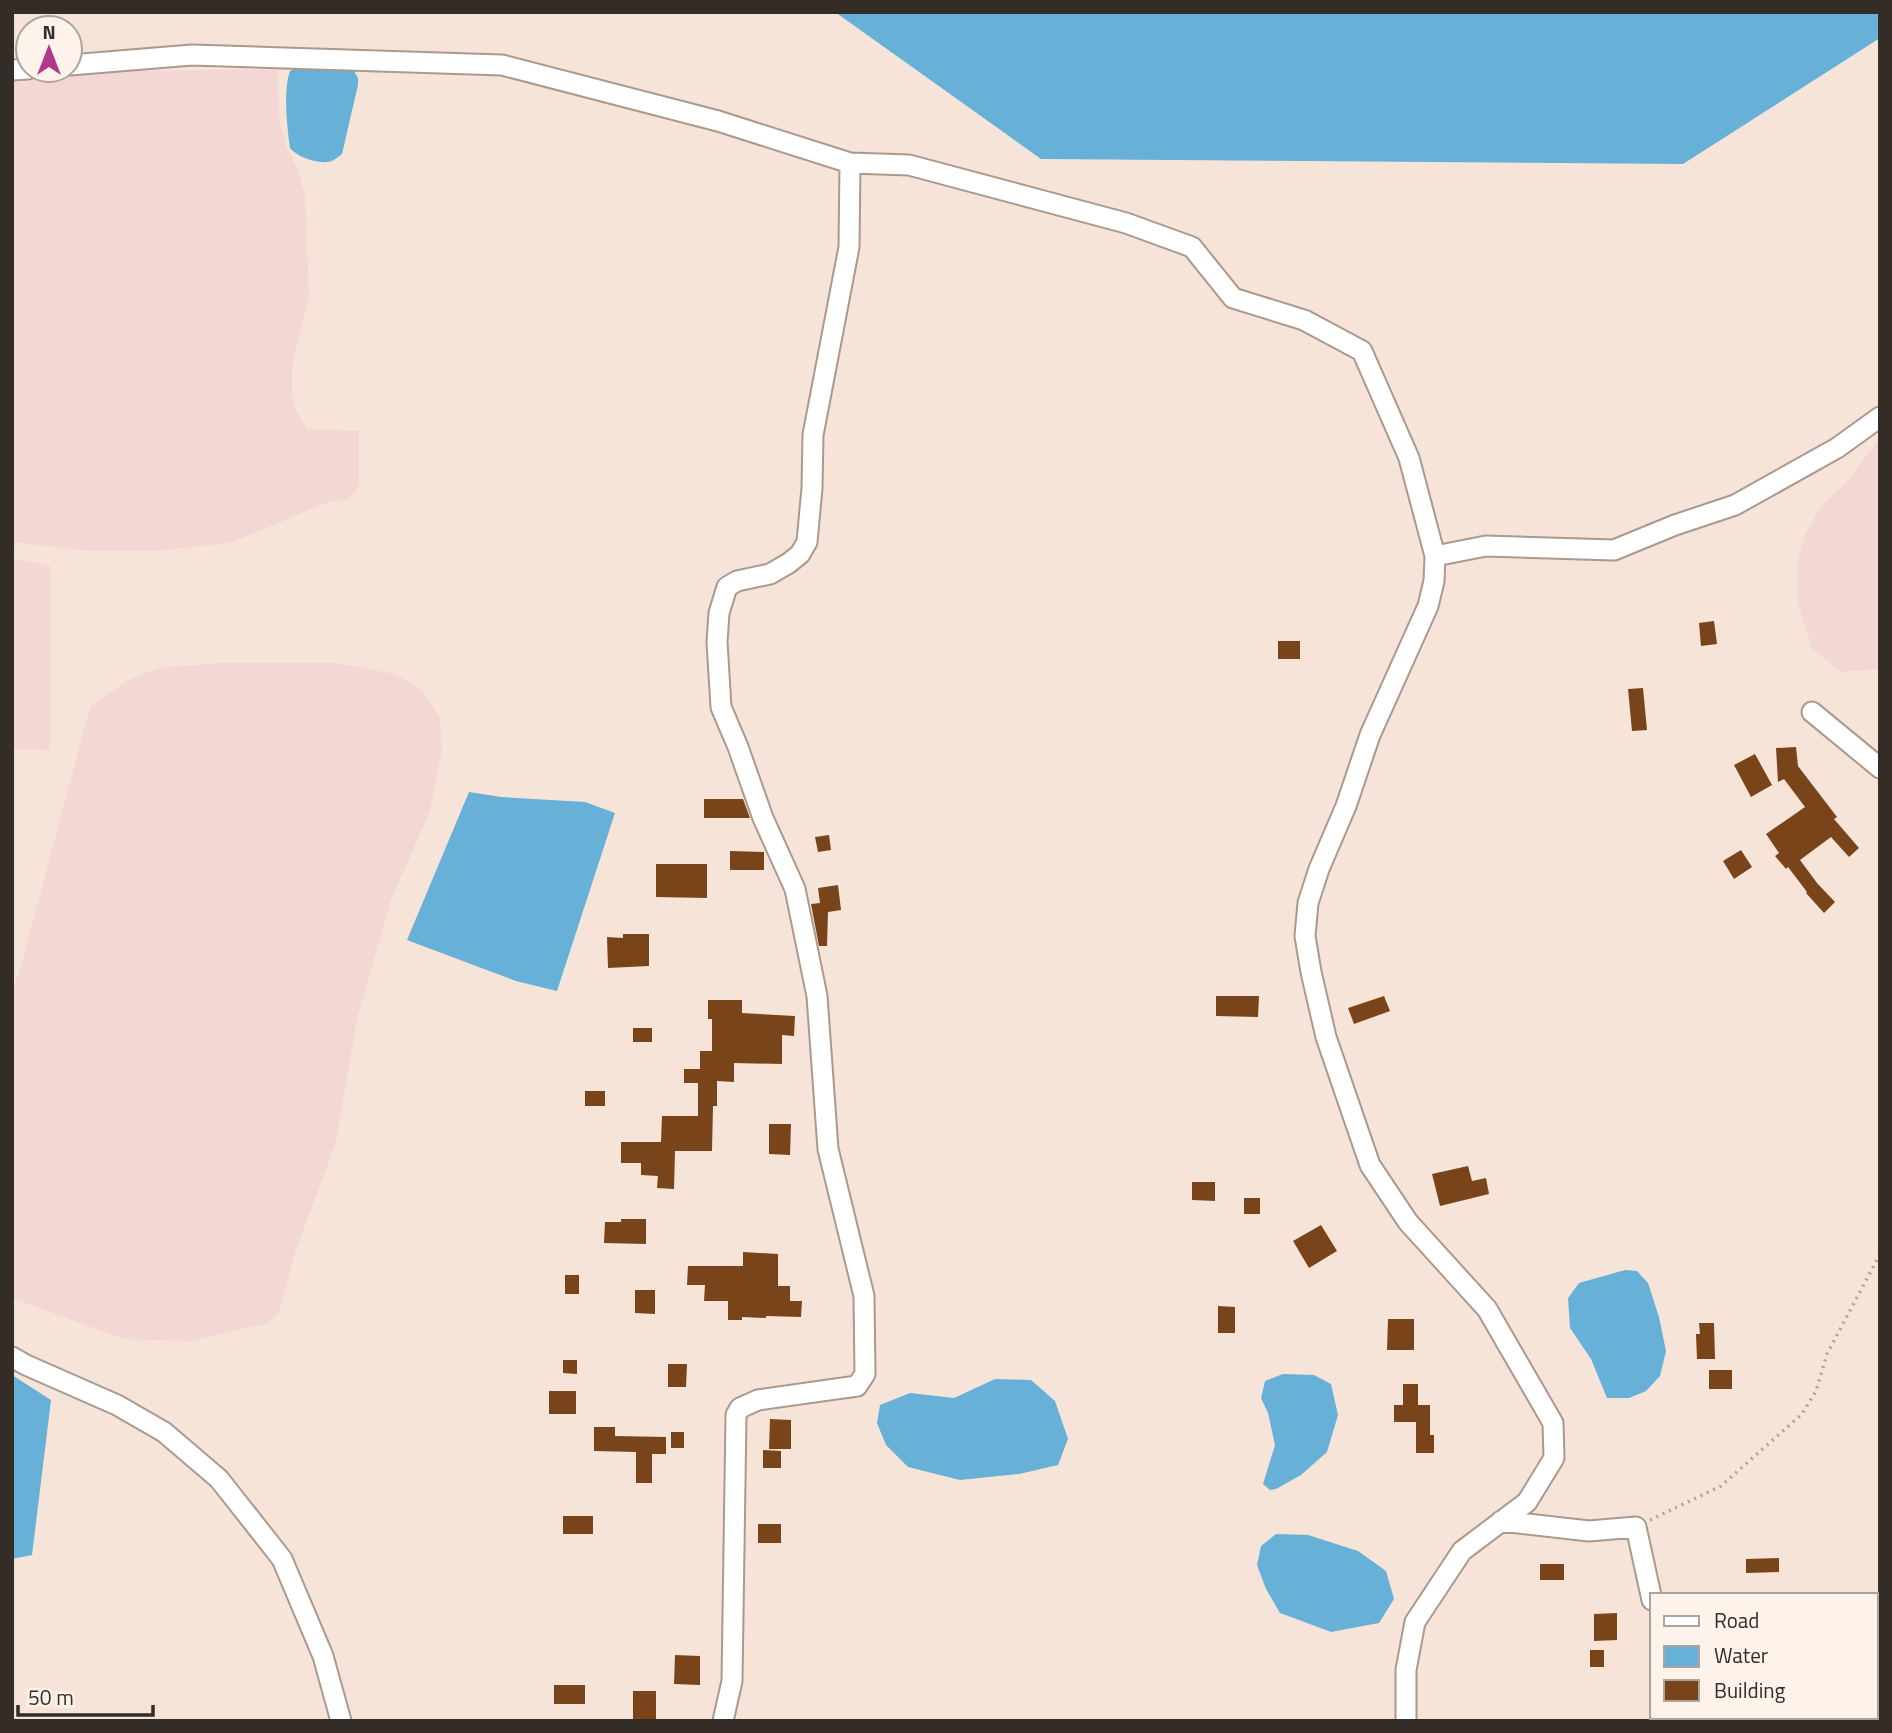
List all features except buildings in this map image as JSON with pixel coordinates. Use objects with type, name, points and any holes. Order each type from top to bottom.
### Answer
[{"type":"street","points":[[84,64],[191,55],[502,65],[718,121],[850,163],[909,165],[1126,223],[1192,247],[1233,298],[1304,320],[1362,351],[1409,458],[1435,556],[1434,581],[1428,606],[1370,736],[1346,806],[1318,869],[1308,903],[1305,936],[1311,972],[1326,1037],[1370,1165],[1408,1222],[1487,1309],[1553,1423],[1555,1458],[1527,1502],[1462,1552],[1415,1622],[1406,1670],[1406,1721]]},
{"type":"street","points":[[723,1721],[732,1681],[736,1415],[740,1408],[758,1400],[857,1386],[865,1374],[864,1296],[828,1149],[817,996],[795,889],[763,818],[721,707],[717,642],[719,613],[727,587],[737,581],[770,574],[800,554],[807,542],[813,435],[849,247],[850,163]]},
{"type":"street","points":[[1435,556],[1486,546],[1614,550],[1675,524],[1735,505],[1837,449],[1880,416]]},
{"type":"street","points":[[1812,712],[1880,768]]},
{"type":"street","points":[[12,1357],[117,1405],[164,1432],[219,1479],[282,1559],[323,1656],[341,1721]]},
{"type":"street","points":[[1501,1521],[1589,1531],[1636,1527],[1650,1593]]},
{"type":"path","points":[[1636,1527],[1721,1486],[1802,1415],[1816,1391],[1827,1354],[1880,1254]]},
{"type":"shaded area","points":[[278,69],[279,119],[305,194],[309,297],[292,366],[292,395],[295,410],[307,429],[359,431],[359,487],[349,499],[328,502],[230,543],[153,551],[89,551],[12,542],[12,82],[84,84],[84,72]]},
{"type":"shaded area","points":[[1880,438],[1880,669],[1841,672],[1811,647],[1798,603],[1798,559],[1806,532],[1822,506],[1846,483]]},
{"type":"shaded area","points":[[12,558],[50,566],[50,750],[12,749]]},
{"type":"shaded area","points":[[220,663],[335,663],[395,674],[423,691],[440,718],[442,749],[430,811],[391,900],[357,1019],[336,1142],[295,1253],[279,1312],[268,1323],[189,1341],[123,1339],[12,1298],[12,992],[90,707],[128,680],[159,668]]},
{"type":"water","points":[[835,12],[1880,12],[1880,38],[1683,164],[1041,159]]},
{"type":"water","points":[[296,68],[354,71],[358,78],[342,154],[332,161],[310,160],[290,148],[286,98],[290,71]]},
{"type":"water","points":[[469,792],[501,797],[585,802],[615,813],[557,991],[516,981],[407,940]]},
{"type":"water","points":[[1625,1270],[1637,1271],[1648,1283],[1666,1351],[1660,1376],[1646,1391],[1629,1398],[1607,1398],[1591,1359],[1570,1328],[1568,1298],[1579,1283]]},
{"type":"water","points":[[1283,1374],[1314,1375],[1331,1384],[1338,1415],[1327,1452],[1301,1475],[1270,1490],[1263,1484],[1275,1445],[1268,1413],[1261,1398],[1265,1381]]},
{"type":"water","points":[[12,1375],[51,1400],[32,1555],[12,1559]]},
{"type":"water","points":[[995,1379],[1031,1380],[1055,1401],[1068,1439],[1058,1465],[1019,1474],[960,1480],[908,1467],[886,1445],[877,1423],[880,1405],[910,1393],[954,1398]]},
{"type":"water","points":[[1276,1534],[1308,1535],[1358,1551],[1386,1571],[1394,1599],[1379,1623],[1331,1632],[1280,1613],[1266,1589],[1257,1565],[1261,1546]]}]
